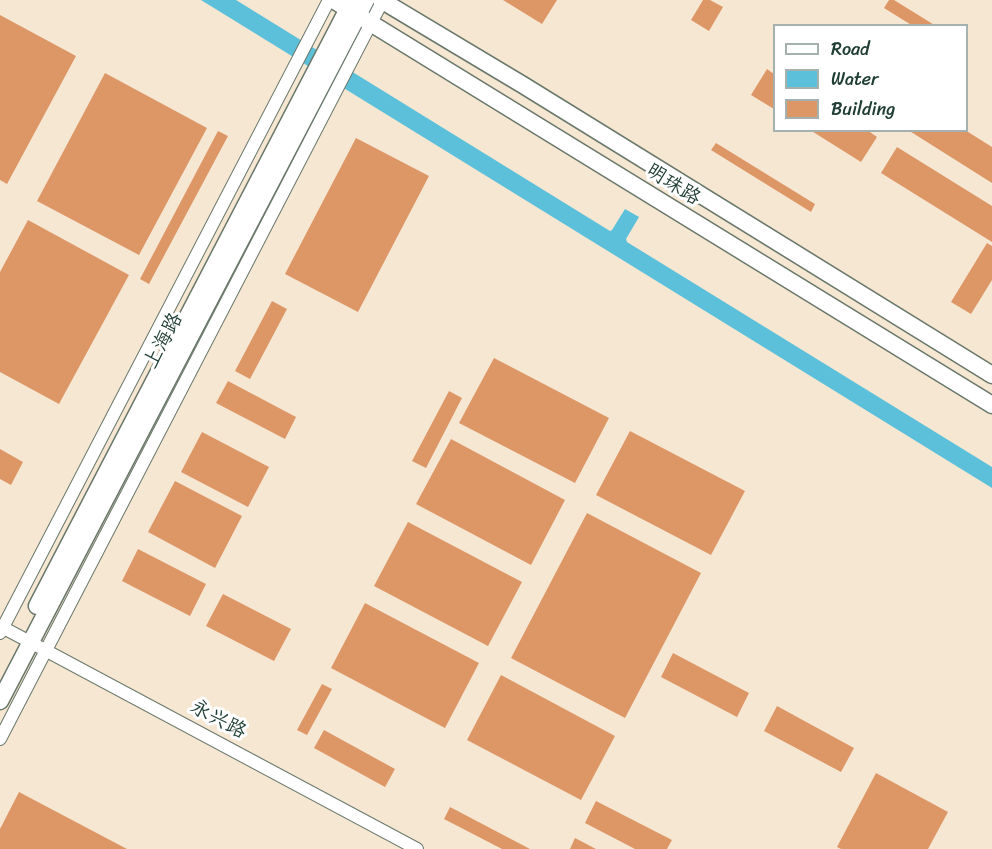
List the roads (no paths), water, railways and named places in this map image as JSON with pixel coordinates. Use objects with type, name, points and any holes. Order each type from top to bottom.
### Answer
[{"type":"main road","name":"上海路","points":[[0,701],[26,639],[348,8],[378,0]]},
{"type":"main road","name":"明珠路","points":[[378,0],[533,91],[992,375]]},
{"type":"main road","name":"明珠路","points":[[348,8],[992,405]]},
{"type":"main road","name":"上海路","points":[[0,676],[26,639]]},
{"type":"street","points":[[1,628],[348,8]]},
{"type":"street","points":[[0,740],[46,650],[348,8]]},
{"type":"street","name":"永兴路","points":[[1,628],[26,639],[417,849]]},
{"type":"water","points":[[201,0],[236,0],[610,231],[625,209],[639,217],[626,239],[627,242],[992,467],[992,488]]}]
